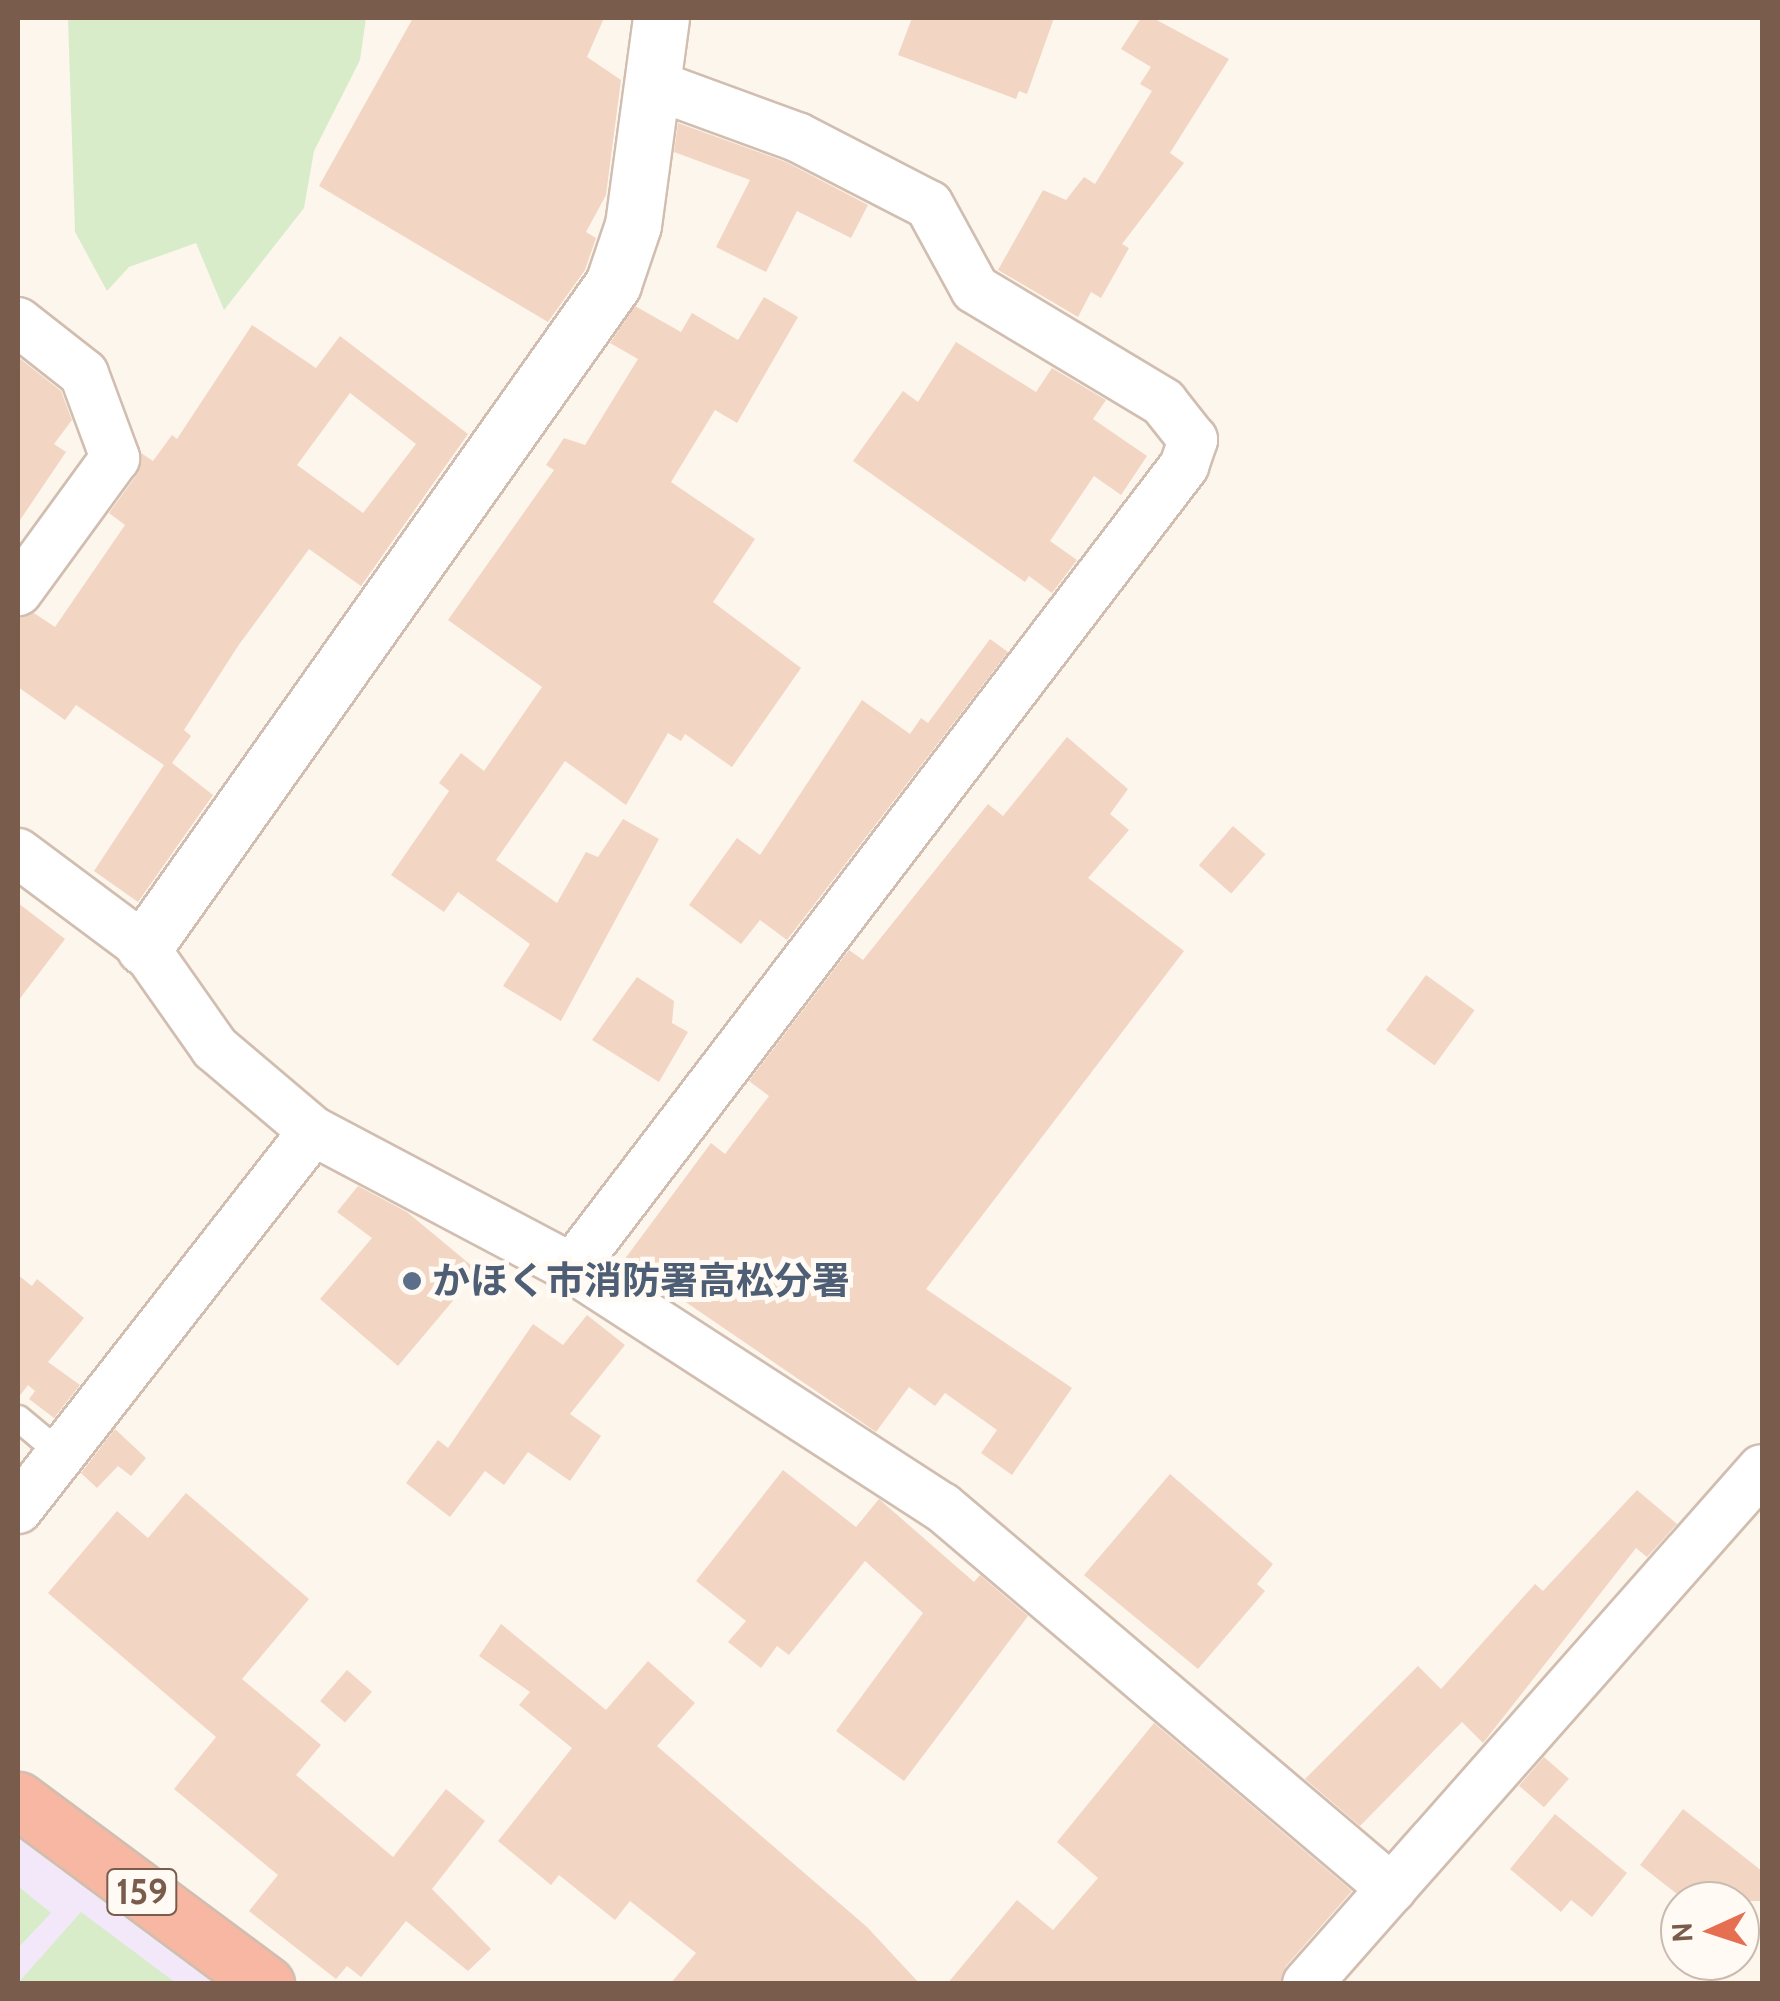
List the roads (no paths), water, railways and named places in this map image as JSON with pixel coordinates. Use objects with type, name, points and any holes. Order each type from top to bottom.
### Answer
[{"type":"highway","name":"159","points":[[18,1800],[266,1984]]},
{"type":"street","points":[[144,947],[613,284],[633,225],[661,18]]},
{"type":"street","points":[[572,1268],[1184,466],[1194,440],[1163,402],[975,289],[929,205],[797,137],[654,85]]},
{"type":"street","points":[[18,322],[84,374],[114,458],[18,591]]},
{"type":"street","points":[[18,853],[144,947],[215,1048],[313,1132],[572,1268],[942,1508],[1392,1889]]},
{"type":"street","points":[[18,1509],[313,1132]]},
{"type":"street","points":[[1307,1984],[1762,1470]]},
{"type":"lane","points":[[18,1418],[60,1454]]},
{"type":"place","name":"かほく市消防署高松分署","points":[[412,1281]]}]
